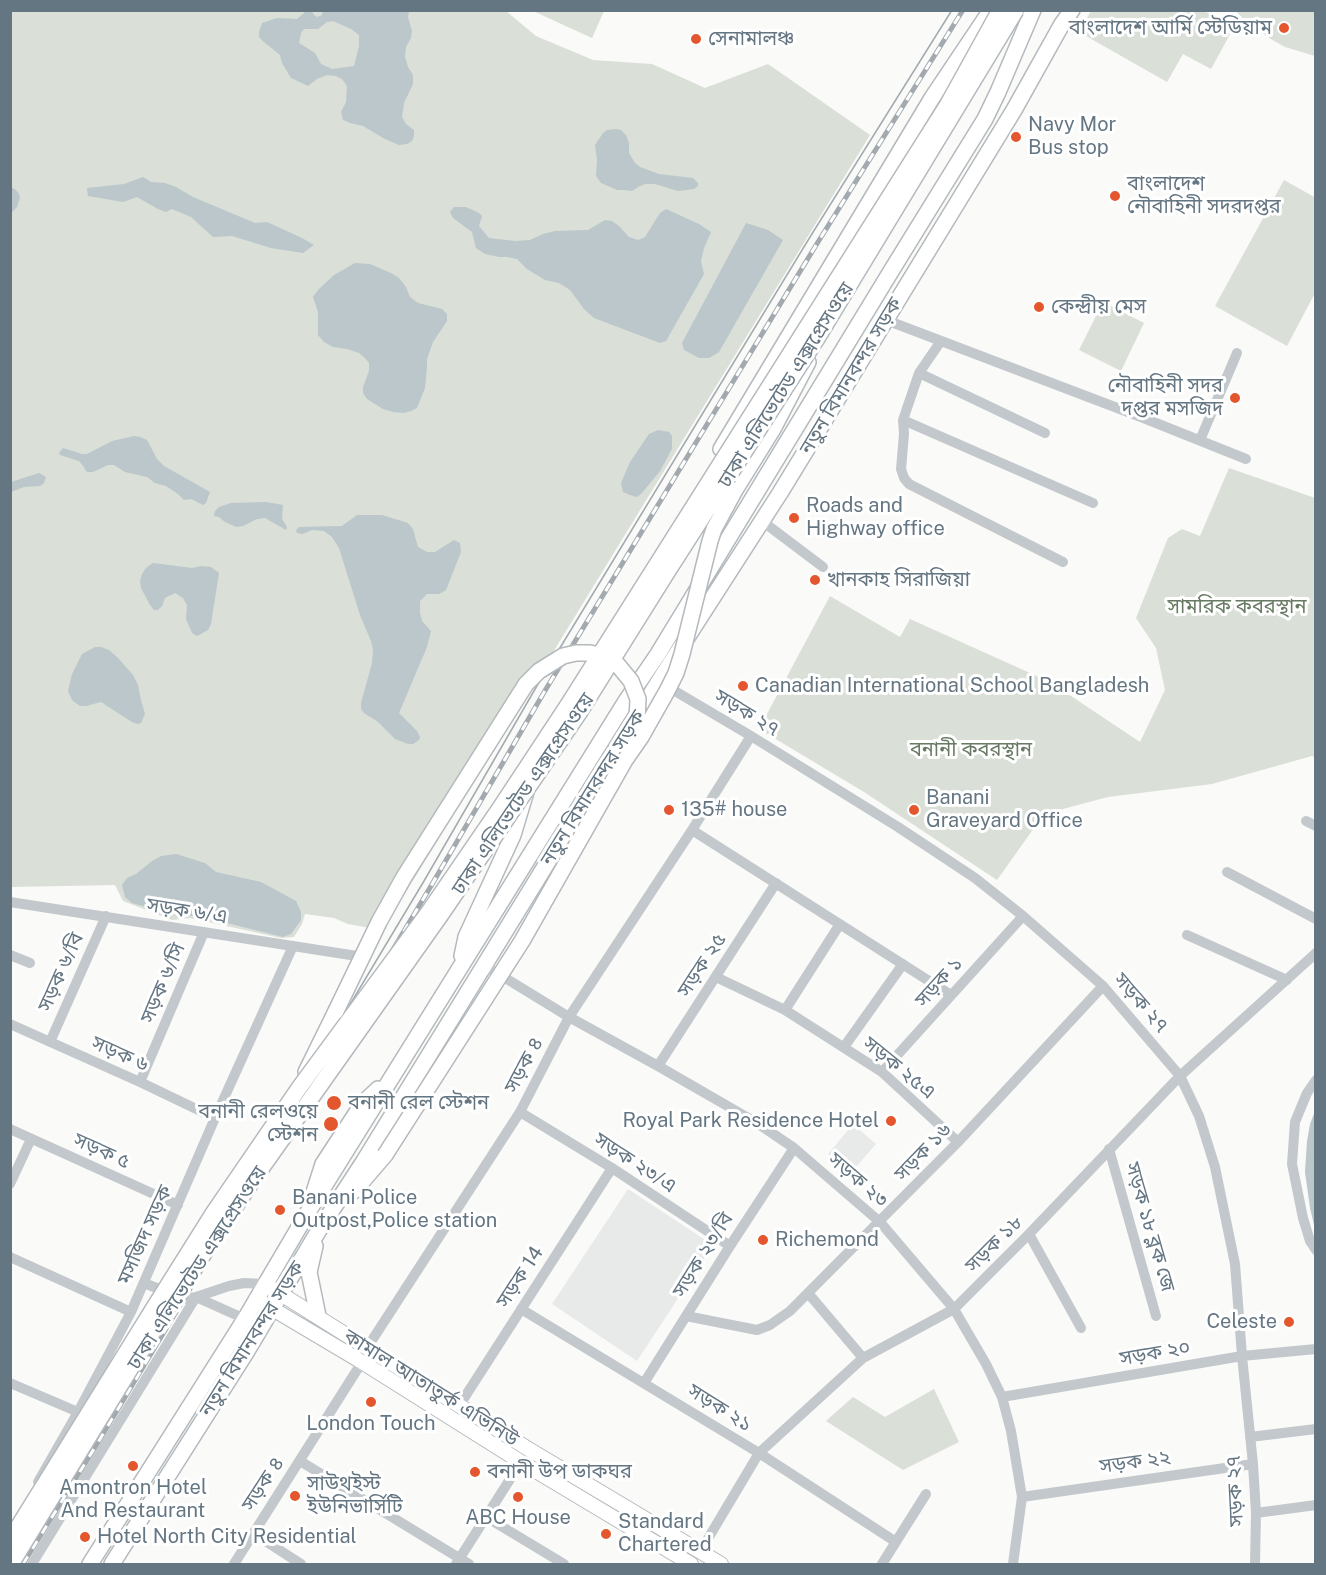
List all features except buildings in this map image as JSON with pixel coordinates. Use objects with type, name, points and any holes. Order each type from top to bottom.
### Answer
[{"type":"highway","points":[[460,968],[466,937],[513,835],[541,737],[550,720],[656,556],[932,98],[991,10]]},
{"type":"highway","name":"ঢাকা এলিভেটেড এক্সপ্রেসওয়ে","points":[[10,1540],[220,1203],[299,1088],[428,913],[561,714],[948,104],[1000,10]]},
{"type":"highway","name":"ঢাকা এলিভেটেড এক্সপ্রেসওয়ে","points":[[11,1564],[168,1307],[251,1183],[440,916],[572,722],[816,340],[1016,10]]},
{"type":"highway","name":"নতুন বিমানবন্দর সড়ক","points":[[90,1564],[244,1319],[393,1074],[645,673],[985,119],[1032,10]]},
{"type":"highway","name":"নতুন বিমানবন্দর সড়ক","points":[[112,1564],[247,1350],[659,681],[886,320],[1014,110],[1067,15]]},
{"type":"highway","points":[[318,1316],[309,1272],[319,1230],[385,1155],[522,941],[625,760],[656,711],[676,672],[714,529],[773,429],[806,367],[816,340]]},
{"type":"highway","points":[[299,1088],[395,891],[526,684],[539,671],[563,656],[576,653],[590,653],[606,657],[617,664],[631,681],[638,699],[637,721],[625,760]]},
{"type":"highway","points":[[645,673],[659,681]]},
{"type":"main road","name":"কামাল আতাতুর্ক এভিনিউ","points":[[265,1284],[530,1450],[721,1564]]},
{"type":"main road","name":"কামাল আতাতুর্ক এভিনিউ","points":[[256,1299],[691,1564]]},
{"type":"street","points":[[886,320],[1246,459]]},
{"type":"street","points":[[941,341],[919,374],[903,420],[901,469],[904,478],[909,483],[1063,562]]},
{"type":"street","points":[[1200,440],[1237,353]]},
{"type":"street","points":[[919,374],[1045,433]]},
{"type":"street","points":[[903,420],[1093,503]]},
{"type":"street","points":[[762,520],[823,567]]},
{"type":"street","name":"সড়ক ২৭","points":[[659,681],[898,827],[975,878],[1023,916],[1103,986],[1180,1076],[1199,1116],[1215,1167],[1235,1264],[1253,1464],[1256,1564]]},
{"type":"street","name":"সড়ক ৪","points":[[367,1348],[520,1112],[569,1017],[751,736]]},
{"type":"street","points":[[692,830],[951,995]]},
{"type":"street","points":[[1227,872],[1316,919]]},
{"type":"street","name":"সড়ক ২৫","points":[[658,1066],[776,883]]},
{"type":"street","name":"সড়ক ৬/এ","points":[[10,902],[357,956]]},
{"type":"street","name":"সড়ক ৬/বি","points":[[50,1042],[106,916]]},
{"type":"street","name":"সড়ক ১","points":[[882,1072],[1023,916]]},
{"type":"street","points":[[785,1010],[840,924]]},
{"type":"street","name":"সড়ক ৬/সি","points":[[140,1082],[204,932]]},
{"type":"street","points":[[1187,935],[1287,980]]},
{"type":"street","name":"মসজিদ সড়ক","points":[[10,1529],[78,1412],[131,1312],[293,946]]},
{"type":"street","name":"সড়ক ১৮","points":[[700,1552],[759,1453],[863,1358],[954,1309],[1180,1076],[1316,953]]},
{"type":"street","points":[[10,955],[30,963]]},
{"type":"street","name":"সড়ক ২৫এ","points":[[844,1047],[903,964]]},
{"type":"street","name":"সড়ক ২৩","points":[[484,965],[569,1017],[757,1124],[794,1148],[880,1222],[954,1309],[1002,1397],[1011,1431],[1022,1497],[1013,1564]]},
{"type":"street","name":"সড়ক ২৫এ","points":[[716,977],[785,1010],[882,1072],[958,1142]]},
{"type":"street","name":"সড়ক ১৬","points":[[686,1316],[757,1330],[770,1325],[790,1311],[958,1142],[1103,986]]},
{"type":"street","name":"সড়ক ৬","points":[[10,1024],[215,1118]]},
{"type":"street","points":[[1316,1080],[1307,1093],[1294,1122],[1292,1164],[1303,1218],[1310,1241],[1316,1250]]},
{"type":"street","name":"সড়ক ২৩/এ","points":[[520,1112],[612,1168],[730,1246]]},
{"type":"street","name":"সড়ক ৫","points":[[10,1129],[178,1205]]},
{"type":"street","points":[[10,1184],[31,1139]]},
{"type":"street","name":"সড়ক ২৩/বি","points":[[644,1383],[794,1148]]},
{"type":"street","name":"সড়ক ১৮ ব্লক জে","points":[[1109,1149],[1156,1316]]},
{"type":"street","name":"সড়ক 14","points":[[459,1406],[612,1168]]},
{"type":"street","points":[[1029,1234],[1081,1328]]},
{"type":"street","points":[[10,1257],[131,1312]]},
{"type":"street","points":[[144,1283],[184,1299],[244,1282],[265,1284]]},
{"type":"street","points":[[808,1293],[863,1358]]},
{"type":"street","points":[[196,1297],[244,1319]]},
{"type":"street","points":[[32,1564],[196,1297]]},
{"type":"street","name":"সড়ক ২১","points":[[521,1309],[759,1453],[896,1542]]},
{"type":"street","name":"সড়ক ২০","points":[[1002,1397],[1242,1356],[1316,1349]]},
{"type":"street","name":"সড়ক ৪","points":[[234,1564],[362,1362]]},
{"type":"street","points":[[10,1383],[78,1412]]},
{"type":"street","points":[[115,1387],[135,1397]]},
{"type":"street","points":[[1250,1437],[1316,1429]]},
{"type":"street","points":[[300,1461],[462,1563],[486,1517],[521,1462]]},
{"type":"street","name":"সড়ক ২২","points":[[1022,1497],[1253,1464]]},
{"type":"street","points":[[882,1564],[926,1494]]},
{"type":"street","points":[[1256,1513],[1316,1505]]},
{"type":"street","points":[[486,1517],[564,1564]]},
{"type":"street","points":[[253,1533],[301,1564]]},
{"type":"shaded area","points":[[305,10],[312,11],[317,17],[322,15],[323,11],[409,11],[408,17],[412,31],[405,57],[413,75],[413,84],[404,103],[402,117],[406,124],[414,130],[412,141],[399,145],[363,126],[343,120],[341,112],[346,102],[347,86],[342,79],[327,75],[308,86],[291,78],[280,55],[259,37],[259,32],[262,23],[277,18],[297,19]],"holes":[[[333,21],[359,35],[354,66],[332,69],[321,64],[315,53],[299,43],[304,29],[318,29],[327,22]]]},
{"type":"shaded area","points":[[616,129],[626,135],[629,153],[640,167],[659,174],[693,178],[698,186],[694,189],[678,191],[655,184],[645,184],[632,191],[617,190],[601,183],[596,176],[595,145],[603,133]]},
{"type":"shaded area","points":[[143,177],[151,182],[176,187],[193,197],[255,223],[267,222],[314,245],[303,253],[271,248],[232,236],[213,237],[191,217],[172,209],[166,212],[137,197],[123,202],[88,196],[87,188],[124,184]]},
{"type":"shaded area","points":[[11,187],[16,190],[20,198],[17,207],[11,213]]},
{"type":"shaded area","points":[[454,207],[466,207],[479,213],[482,216],[479,226],[489,238],[515,241],[530,240],[555,231],[588,230],[605,220],[612,221],[629,237],[638,240],[645,237],[660,213],[666,209],[711,232],[701,261],[704,274],[666,341],[660,343],[594,318],[570,290],[559,283],[545,280],[527,269],[517,259],[485,254],[476,248],[472,232],[453,218],[450,212]]},
{"type":"shaded area","points":[[746,223],[768,230],[783,240],[719,352],[709,358],[699,358],[684,350],[682,343]]},
{"type":"shaded area","points":[[355,263],[370,264],[391,273],[399,278],[410,297],[418,303],[442,309],[447,314],[447,321],[433,342],[427,359],[425,388],[417,408],[411,411],[393,412],[367,399],[363,393],[363,387],[369,371],[369,363],[359,353],[333,347],[318,335],[318,312],[313,297],[334,275]]},
{"type":"shaded area","points":[[658,430],[669,432],[672,436],[672,449],[660,471],[637,497],[623,492],[621,483],[630,462],[649,434]]},
{"type":"shaded area","points":[[134,436],[147,440],[157,459],[164,466],[210,492],[206,503],[203,505],[191,499],[184,500],[166,486],[155,483],[147,477],[125,472],[114,465],[88,472],[79,461],[59,453],[63,448],[87,454],[112,441]]},
{"type":"shaded area","points":[[39,473],[46,477],[40,486],[24,487],[11,492],[11,482]]},
{"type":"shaded area","points":[[266,502],[283,505],[282,519],[287,527],[286,530],[265,518],[236,527],[214,516],[219,507],[231,503]]},
{"type":"shaded area","points":[[357,515],[382,515],[408,523],[413,529],[418,547],[427,552],[435,552],[454,540],[460,543],[461,552],[446,590],[439,594],[427,594],[420,601],[422,621],[431,631],[427,647],[399,713],[420,737],[413,744],[395,739],[361,709],[373,650],[339,548],[332,537],[324,531],[312,530],[303,534],[297,533],[296,530],[299,527],[342,526]]},
{"type":"shaded area","points":[[153,563],[192,568],[211,567],[219,573],[211,624],[208,630],[197,636],[192,633],[186,619],[187,605],[183,598],[175,593],[165,598],[158,610],[154,610],[141,588],[140,581],[146,568]]},
{"type":"shaded area","points":[[95,647],[109,650],[133,675],[138,685],[145,714],[141,723],[132,722],[101,702],[80,706],[72,700],[68,691],[72,674],[82,654]]},
{"type":"shaded area","points":[[176,854],[205,863],[216,872],[261,882],[296,901],[301,912],[301,920],[291,934],[283,937],[211,919],[156,910],[132,903],[125,897],[122,885],[127,878],[161,856]]},
{"type":"shaded area","points":[[1315,1111],[1315,1229],[1305,1172],[1307,1141]]},
{"type":"shaded area","points":[[853,1124],[876,1144],[851,1173],[828,1154]]},
{"type":"shaded area","points":[[628,1189],[713,1245],[637,1361],[552,1304]]},
{"type":"green space","points":[[604,10],[592,38],[533,11]]},
{"type":"green space","points":[[10,11],[506,11],[536,36],[593,60],[652,64],[705,88],[768,64],[870,135],[387,923],[370,928],[348,924],[334,918],[305,914],[294,937],[281,938],[190,918],[172,920],[123,901],[115,885],[11,887]]},
{"type":"green space","points":[[1091,11],[1204,11],[1234,27],[1211,69],[1183,54],[1167,82],[1079,32]]},
{"type":"green space","name":"বাংলাদেশ আর্মি স্টেডিয়াম","points":[[1236,11],[1315,11],[1315,56],[1285,47],[1274,41],[1246,22]]},
{"type":"green space","points":[[1284,180],[1316,198],[1315,293],[1287,346],[1215,306]]},
{"type":"green space","points":[[1103,302],[1144,323],[1121,371],[1079,350]]},
{"type":"green space","name":"বনানী কবরস্থান","points":[[1229,468],[1315,498],[1315,757],[1212,784],[1108,797],[1044,814],[997,880],[864,792],[759,729],[830,596],[900,637],[910,619],[1050,682],[1140,742],[1165,690],[1156,648],[1136,618],[1168,538],[1182,529],[1200,536]]},
{"type":"green space","points":[[934,1389],[959,1442],[903,1470],[826,1421],[853,1397],[885,1417]]},
{"type":"tram line","points":[[13,1564],[424,881],[538,684],[810,237],[952,10]]},
{"type":"railway","points":[[23,1564],[431,886],[546,689],[818,242],[963,10]]},
{"type":"place","name":"বাংলাদেশ আর্মি স্টেডিয়াম","points":[[1284,28]]},
{"type":"place","name":"সেনামালঞ্চ","points":[[696,39]]},
{"type":"place","name":"Navy Mor Bus stop","points":[[1016,137]]},
{"type":"place","name":"বাংলাদেশ নৌবাহিনী সদরদপ্তর","points":[[1115,196]]},
{"type":"place","name":"কেন্দ্রীয় মেস","points":[[1039,307]]},
{"type":"place","name":"নৌবাহিনী সদর দপ্তর মসজিদ","points":[[1235,398]]},
{"type":"place","name":"Roads and Highway office","points":[[794,518]]},
{"type":"place","name":"খানকাহ সিরাজিয়া","points":[[815,580]]},
{"type":"place","name":"Canadian International School Bangladesh","points":[[743,686]]},
{"type":"place","name":"135# house","points":[[669,810]]},
{"type":"place","name":"Banani Graveyard Office","points":[[914,810]]},
{"type":"place","name":"বনানী রেল স্টেশন","points":[[334,1103]]},
{"type":"place","name":"Royal Park Residence Hotel","points":[[891,1121]]},
{"type":"place","name":"বনানী রেলওয়ে স্টেশন","points":[[331,1124]]},
{"type":"place","name":"Banani Police Outpost,Police station","points":[[280,1210]]},
{"type":"place","name":"Richemond","points":[[763,1240]]},
{"type":"place","name":"Celeste","points":[[1289,1322]]},
{"type":"place","name":"London Touch","points":[[371,1402]]},
{"type":"place","name":"Amontron Hotel And Restaurant","points":[[133,1466]]},
{"type":"place","name":"বনানী উপ ডাকঘর","points":[[475,1472]]},
{"type":"place","name":"সাউথইস্ট ইউনিভার্সিটি","points":[[295,1496]]},
{"type":"place","name":"ABC House","points":[[518,1497]]},
{"type":"place","name":"Standard Chartered","points":[[606,1534]]},
{"type":"place","name":"Hotel North City Residential","points":[[85,1537]]},
{"type":"park label","name":"সামরিক কবরস্থান","points":[[1237,607]]}]
